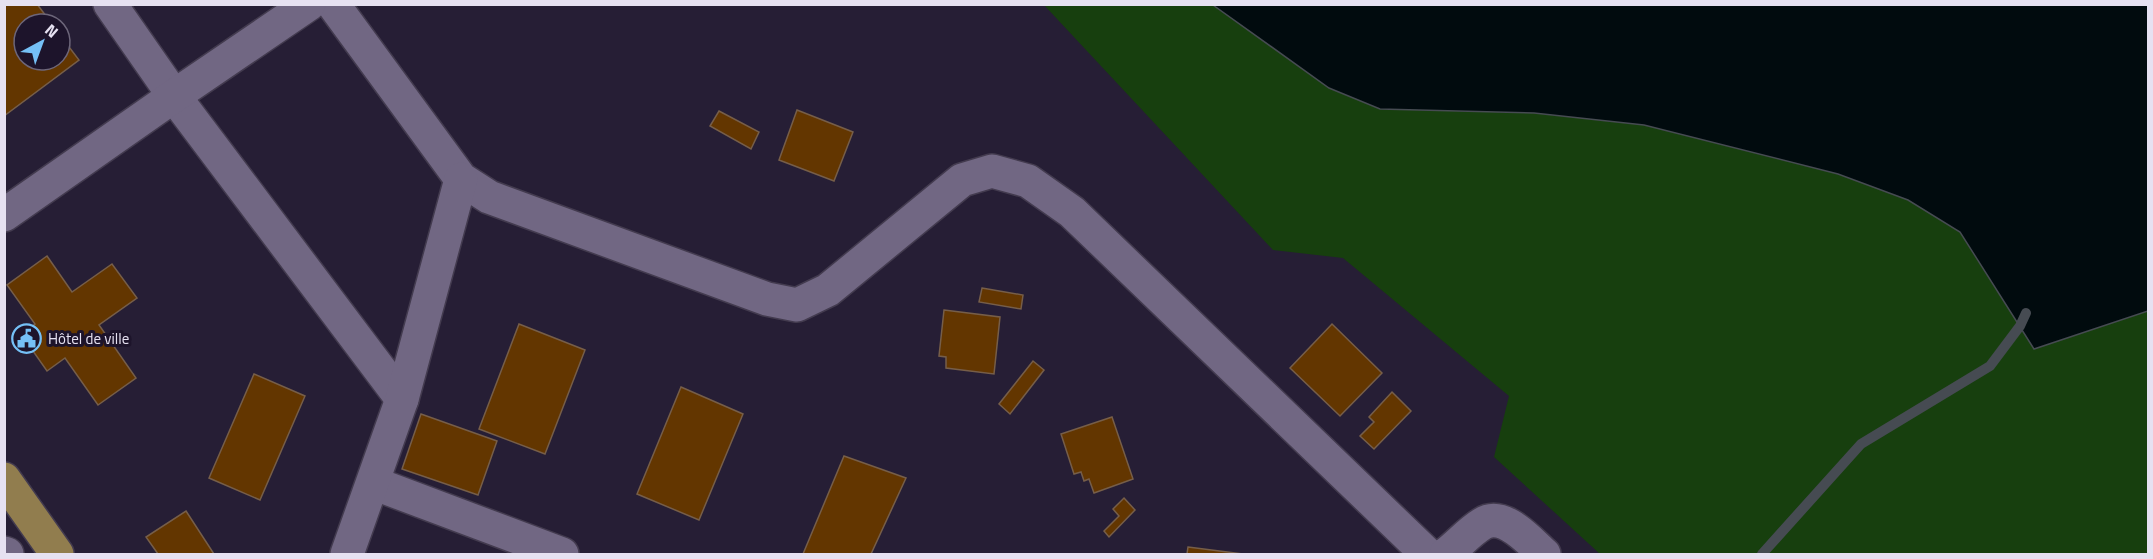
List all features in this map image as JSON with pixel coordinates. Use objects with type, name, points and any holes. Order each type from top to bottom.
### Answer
[{"type":"main road","points":[[4,479],[57,555]]},
{"type":"street","points":[[110,4],[174,96],[402,399]]},
{"type":"street","points":[[4,215],[309,4]]},
{"type":"street","points":[[333,4],[461,179],[489,197],[767,300],[797,305],[828,290],[962,180],[992,171],[1028,181],[1072,212],[1427,555]]},
{"type":"street","points":[[347,555],[402,399],[461,179]]},
{"type":"street","points":[[373,483],[562,555]]},
{"type":"street","points":[[1446,555],[1483,522],[1499,521],[1514,528],[1544,555]]},
{"type":"green space","points":[[1044,5],[1213,5],[1329,88],[1644,125],[1838,174],[1909,200],[1960,232],[2034,349],[2148,311],[2148,554],[1600,554],[1494,457],[1509,396],[1343,258],[1273,250]]},
{"type":"shaded area","points":[[1213,5],[2148,5],[2148,311],[2034,349],[1960,232],[1908,200],[1838,174],[1644,125],[1534,113],[1380,109],[1329,88]]},
{"type":"building","points":[[4,4],[37,4],[43,12],[12,12],[12,72],[63,72],[4,116]]},
{"type":"building","points":[[72,51],[79,60],[72,65]]},
{"type":"building","points":[[797,110],[853,132],[834,181],[779,160]]},
{"type":"building","points":[[719,111],[759,132],[751,149],[710,126]]},
{"type":"building","points":[[47,256],[72,292],[112,264],[137,298],[99,325],[136,378],[98,405],[65,358],[47,371],[21,334],[35,324],[7,285]]},
{"type":"building","points":[[982,288],[1023,295],[1021,309],[979,302]]},
{"type":"building","points":[[944,310],[1000,317],[994,374],[946,368],[946,357],[939,356]]},
{"type":"building","points":[[519,324],[585,350],[545,454],[479,429]]},
{"type":"building","points":[[1332,324],[1382,373],[1340,416],[1290,368]]},
{"type":"building","points":[[1033,361],[1044,370],[1010,414],[999,404]]},
{"type":"building","points":[[254,374],[305,396],[260,500],[209,478]]},
{"type":"building","points":[[681,387],[743,414],[699,520],[637,494]]},
{"type":"building","points":[[1392,392],[1411,411],[1374,449],[1360,436],[1374,422],[1369,417]]},
{"type":"building","points":[[421,414],[497,441],[478,495],[402,469]]},
{"type":"building","points":[[1112,417],[1133,479],[1094,493],[1089,479],[1084,481],[1081,472],[1074,474],[1061,434]]},
{"type":"building","points":[[844,456],[906,478],[871,554],[803,554]]},
{"type":"building","points":[[1124,498],[1135,510],[1109,537],[1104,531],[1119,516],[1113,509]]},
{"type":"building","points":[[186,511],[214,554],[158,554],[146,537]]},
{"type":"building","points":[[1188,547],[1243,554],[1187,554]]},
{"type":"waterway","points":[[1762,554],[1861,444],[1990,366],[2020,326],[2026,313]]},
{"type":"place","name":"Hôtel de ville","points":[[27,339]]}]
